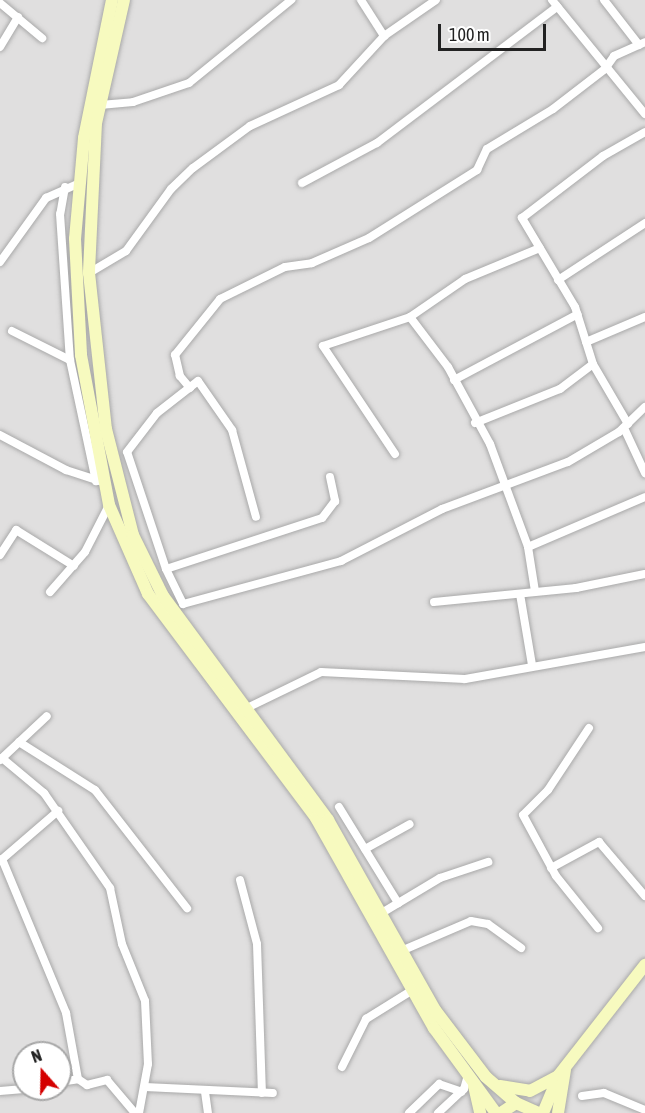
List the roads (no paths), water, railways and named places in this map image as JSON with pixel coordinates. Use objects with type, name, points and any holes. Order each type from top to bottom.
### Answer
[{"type":"main road","points":[[112,0],[79,183],[75,239],[81,355],[99,481],[141,584],[316,818],[411,990],[496,1113]]},
{"type":"main road","points":[[124,0],[100,105],[93,150],[89,273],[106,429],[135,540],[163,596],[249,707],[328,820],[435,1010],[486,1077],[519,1103],[538,1113]]},
{"type":"main road","points":[[543,1113],[560,1074],[645,965]]},
{"type":"main road","points":[[486,1077],[521,1092],[560,1074]]},
{"type":"main road","points":[[501,1113],[560,1074]]},
{"type":"main road","points":[[558,1113],[560,1074]]},
{"type":"main road","points":[[470,1077],[480,1113]]},
{"type":"street","points":[[100,105],[133,102],[189,83],[291,0]]},
{"type":"street","points":[[361,0],[384,36]]},
{"type":"street","points":[[89,273],[126,251],[171,189],[193,168],[250,126],[339,85],[384,36],[436,0]]},
{"type":"street","points":[[190,388],[180,376],[175,355],[220,298],[285,267],[312,263],[369,238],[477,170],[487,150],[605,69],[614,56],[642,44],[604,0]]},
{"type":"street","points":[[0,3],[42,38]]},
{"type":"street","points":[[302,183],[377,143],[555,4],[605,69],[645,114]]},
{"type":"street","points":[[0,47],[18,17]]},
{"type":"street","points":[[645,132],[603,156],[524,215],[529,236],[540,248],[579,317],[593,364],[626,426],[645,473]]},
{"type":"street","points":[[0,262],[45,198],[65,187],[79,183]]},
{"type":"street","points":[[65,187],[60,214],[70,360],[99,481]]},
{"type":"street","points":[[558,280],[645,223]]},
{"type":"street","points":[[395,454],[323,346],[410,317],[465,279],[540,248]]},
{"type":"street","points":[[410,317],[454,380],[508,486],[528,548],[535,591]]},
{"type":"street","points":[[454,380],[579,317]]},
{"type":"street","points":[[586,342],[645,317]]},
{"type":"street","points":[[12,331],[70,360]]},
{"type":"street","points":[[475,423],[560,389],[593,364]]},
{"type":"street","points":[[256,517],[224,414],[203,383],[190,388],[157,413],[127,452],[166,569],[183,604],[191,606],[340,561],[442,508],[508,486],[568,462],[626,426],[645,407]]},
{"type":"street","points":[[0,435],[99,481]]},
{"type":"street","points":[[166,569],[322,518],[335,501],[330,477]]},
{"type":"street","points":[[528,548],[645,497]]},
{"type":"street","points":[[50,592],[74,566],[109,505]]},
{"type":"street","points":[[0,555],[16,530],[74,566]]},
{"type":"street","points":[[434,602],[520,594],[645,574]]},
{"type":"street","points":[[520,594],[532,665]]},
{"type":"street","points":[[249,707],[321,672],[455,679],[516,674],[532,665],[645,647]]},
{"type":"street","points":[[47,716],[1,759],[58,811],[110,888],[122,945],[142,984],[148,1024],[145,1087],[137,1113]]},
{"type":"street","points":[[589,728],[548,790],[523,815],[551,868],[598,928]]},
{"type":"street","points":[[19,742],[95,789],[188,908]]},
{"type":"street","points":[[339,807],[398,903]]},
{"type":"street","points":[[58,811],[1,860],[66,1013],[78,1079]]},
{"type":"street","points":[[365,849],[410,824]]},
{"type":"street","points":[[551,868],[599,842],[645,896]]},
{"type":"street","points":[[380,914],[440,878],[488,862]]},
{"type":"street","points":[[240,879],[256,944],[262,1093]]},
{"type":"street","points":[[401,951],[471,921],[488,924],[521,948]]},
{"type":"street","points":[[342,1067],[366,1019],[411,990]]},
{"type":"street","points":[[438,1113],[462,1092],[470,1077]]},
{"type":"street","points":[[72,1080],[78,1079],[87,1085],[107,1080],[115,1084],[137,1113]]},
{"type":"street","points":[[409,1113],[439,1084],[462,1092]]},
{"type":"street","points":[[145,1087],[205,1092],[273,1093]]},
{"type":"street","points":[[205,1092],[208,1113]]},
{"type":"street","points":[[582,1096],[604,1093],[645,1110]]}]
